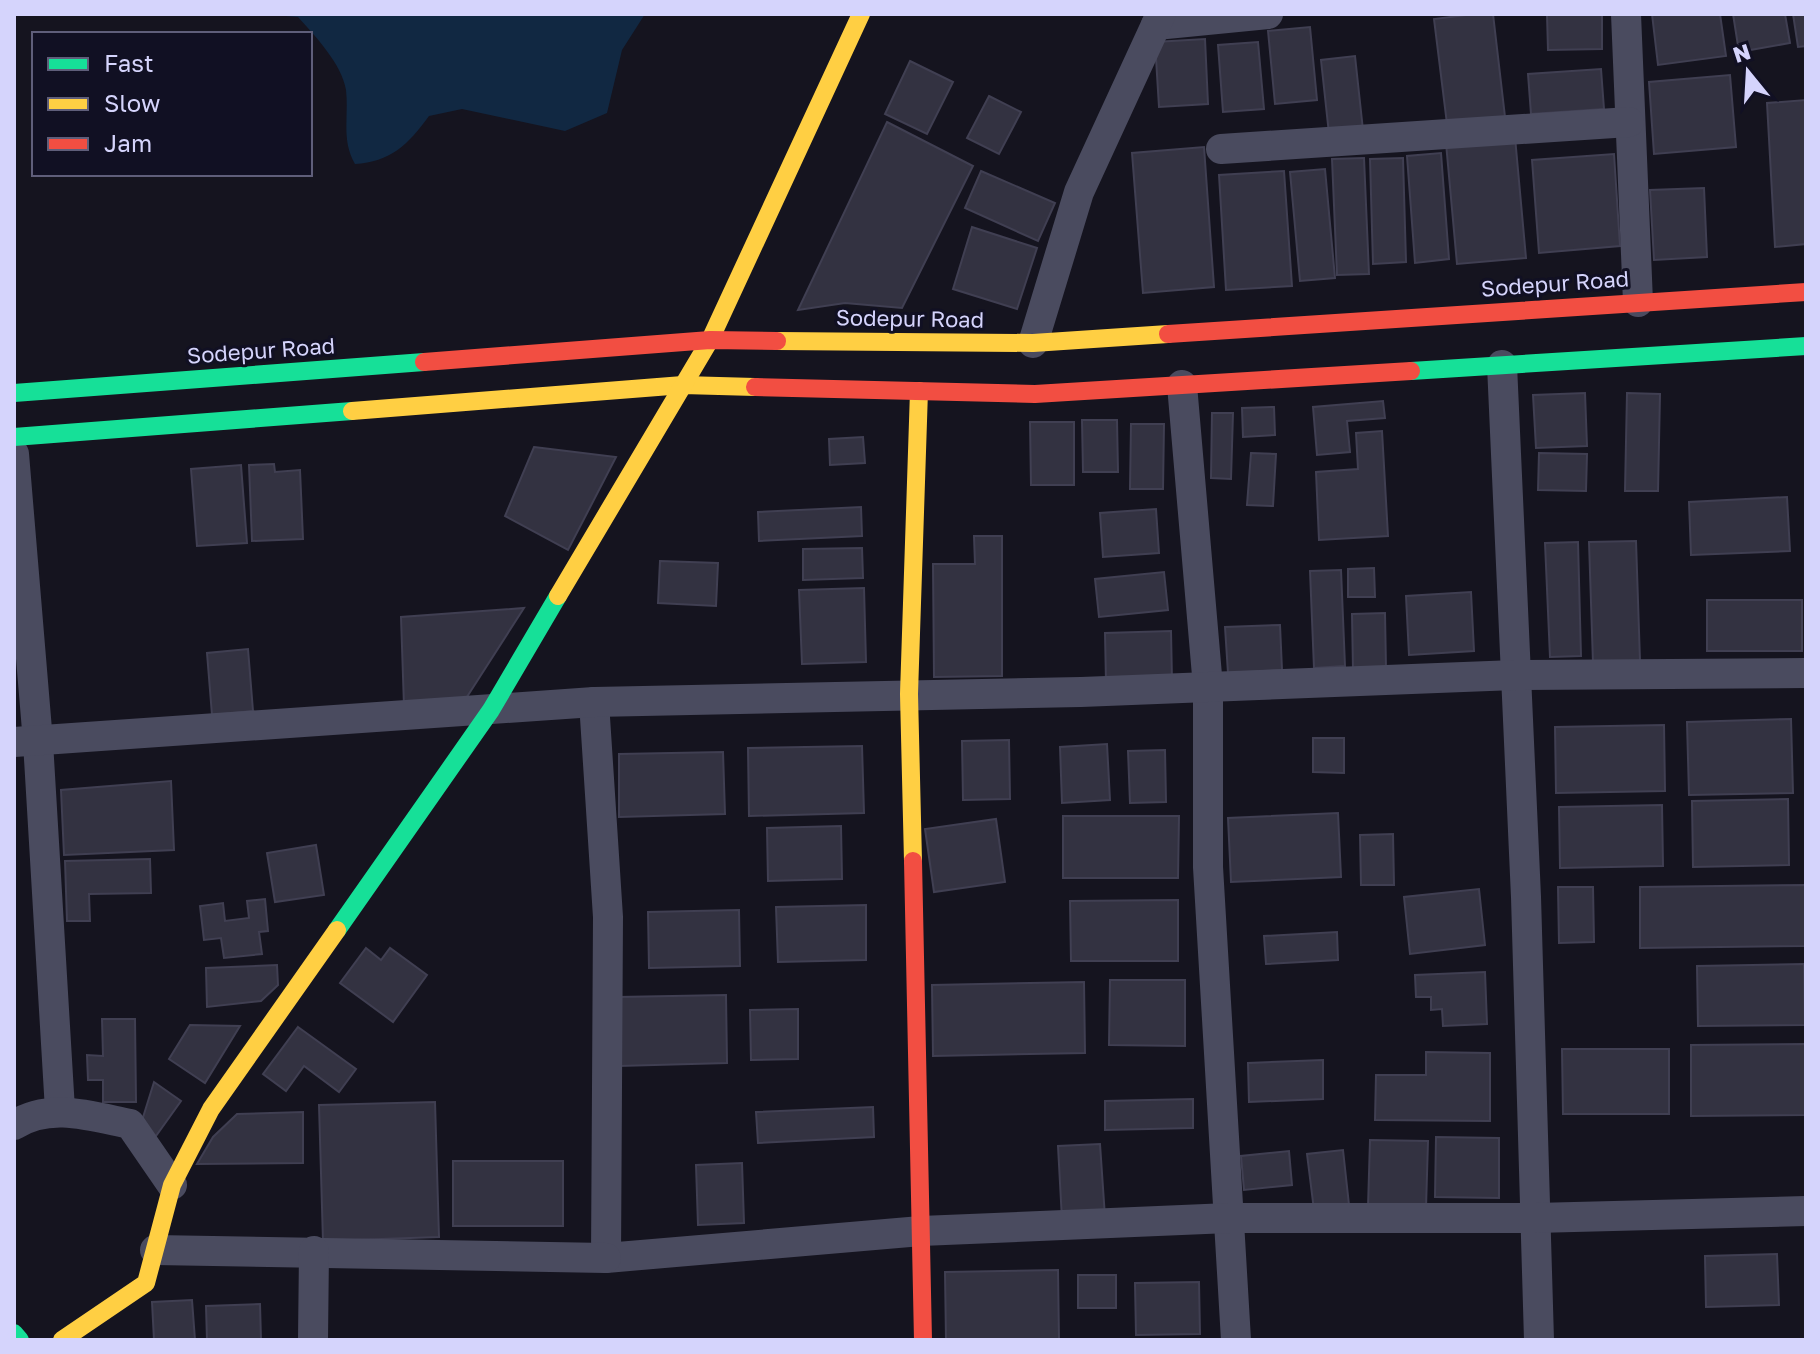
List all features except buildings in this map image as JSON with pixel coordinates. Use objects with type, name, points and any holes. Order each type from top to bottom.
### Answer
[{"type":"main road","points":[[62,1340],[146,1283],[172,1185],[211,1109],[491,710],[710,340],[861,14]]},
{"type":"main road","name":"Sodepur Road","points":[[14,393],[710,340],[1033,343],[1806,292]]},
{"type":"main road","points":[[14,437],[683,385],[1035,394],[1806,346]]},
{"type":"main road","points":[[919,391],[909,694],[923,1340]]},
{"type":"main road","points":[[14,1333],[20,1340]]},
{"type":"street","points":[[1033,343],[1079,192],[1158,19],[1268,14]]},
{"type":"street","points":[[1626,14],[1638,302]]},
{"type":"street","points":[[1221,149],[1629,122]]},
{"type":"street","points":[[1502,365],[1526,912],[1539,1340]]},
{"type":"street","points":[[1182,385],[1208,687],[1208,867],[1236,1340]]},
{"type":"street","points":[[14,454],[26,742],[60,1110]]},
{"type":"street","points":[[26,742],[594,702],[1208,687],[1515,675],[1806,673]]},
{"type":"street","points":[[594,702],[608,917],[606,1258]]},
{"type":"street","points":[[14,1125],[26,1117],[60,1110],[130,1124],[172,1185]]},
{"type":"street","points":[[155,1250],[606,1258],[921,1231],[1229,1218],[1535,1218],[1806,1211]]},
{"type":"street","points":[[312,1252],[313,1340]]},
{"type":"water","points":[[261,14],[645,14],[622,50],[607,113],[565,131],[462,109],[429,116],[414,135],[388,156],[355,164],[348,146],[343,80],[334,60],[298,17]]},
{"type":"traffic: fast","points":[[1411,371],[1806,346]]},
{"type":"traffic: fast","points":[[14,393],[424,362]]},
{"type":"traffic: fast","points":[[14,437],[352,411]]},
{"type":"traffic: fast","points":[[337,930],[491,710],[558,596]]},
{"type":"traffic: fast","points":[[14,1333],[20,1340]]},
{"type":"traffic: slow","points":[[558,596],[710,340],[861,14]]},
{"type":"traffic: slow","points":[[777,341],[1033,343],[1168,334]]},
{"type":"traffic: slow","points":[[352,411],[683,385],[755,387]]},
{"type":"traffic: slow","points":[[913,861],[909,694],[919,391]]},
{"type":"traffic: slow","points":[[62,1340],[146,1283],[172,1185],[211,1109],[337,930]]},
{"type":"traffic: jam","points":[[1168,334],[1806,292]]},
{"type":"traffic: jam","points":[[424,362],[710,340],[777,341]]},
{"type":"traffic: jam","points":[[755,387],[1035,394],[1411,371]]},
{"type":"traffic: jam","points":[[913,861],[923,1340]]}]
